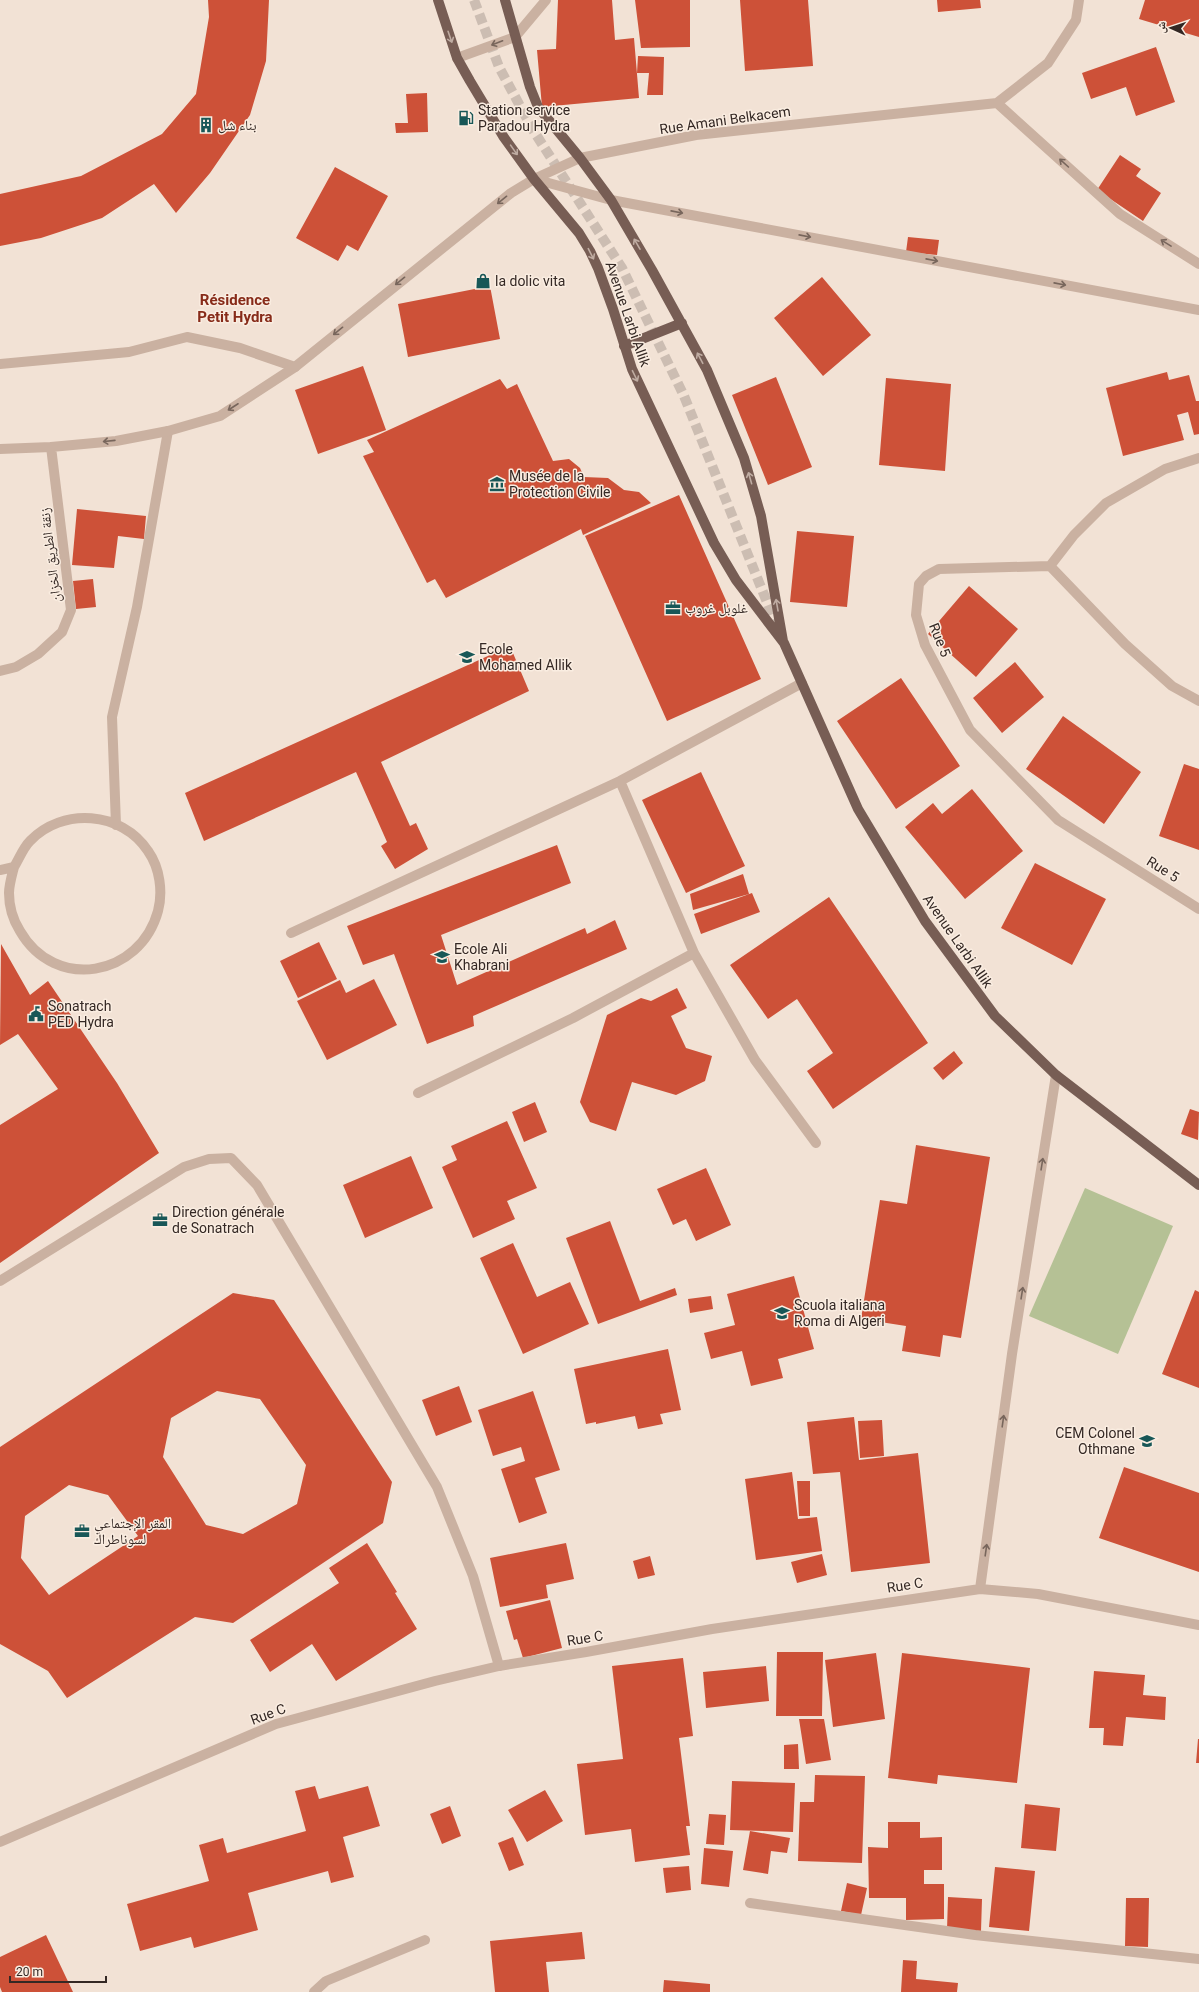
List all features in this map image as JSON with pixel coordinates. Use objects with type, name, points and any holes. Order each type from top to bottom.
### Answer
[{"type":"main road","name":"Avenue Larbi Allik","points":[[438,0],[457,58],[503,136],[534,179],[579,233],[590,251],[613,309],[632,369],[714,543],[736,580],[784,644],[858,809],[925,921],[995,1016],[1056,1075],[1199,1184]]},
{"type":"main road","name":"Avenue Larbi Allik","points":[[506,0],[530,87],[538,107],[580,158],[611,200],[707,370],[744,458],[761,516],[784,644]]},
{"type":"main road","points":[[624,346],[682,324]]},
{"type":"street","points":[[457,58],[515,36],[546,0]]},
{"type":"street","points":[[1079,0],[1076,20],[1048,63],[997,103],[1120,214],[1199,264]]},
{"type":"street","name":"Rue Amani Belkacem","points":[[0,449],[51,447],[116,441],[168,431],[220,416],[295,367],[511,193],[534,179],[580,158],[696,135],[997,103]]},
{"type":"street","points":[[534,179],[611,200],[1199,310]]},
{"type":"street","points":[[0,364],[129,352],[187,337],[240,348],[295,367]]},
{"type":"street","points":[[116,825],[112,717],[137,607],[168,431]]},
{"type":"street","name":"زنقة الطريق الخزان","points":[[0,672],[16,667],[38,654],[62,632],[71,610],[51,447]]},
{"type":"street","points":[[1199,458],[1164,469],[1106,503],[1074,535],[1050,566],[1126,644],[1172,686],[1199,701]]},
{"type":"street","name":"Rue 5","points":[[1050,566],[940,569],[926,576],[920,584],[916,615],[925,645],[970,730],[1058,820],[1199,909]]},
{"type":"street","points":[[292,933],[620,781],[802,684]]},
{"type":"street","points":[[620,781],[694,954],[755,1060],[816,1143]]},
{"type":"street","points":[[76,818],[102,819],[127,829],[148,851],[159,875],[161,901],[154,927],[136,950],[114,964],[88,970],[62,967],[46,959],[26,942],[13,919],[9,893],[14,867],[29,841],[50,826],[76,818]]},
{"type":"street","points":[[0,870],[14,867]]},
{"type":"street","points":[[418,1093],[574,1018],[694,954]]},
{"type":"street","points":[[980,1589],[1012,1354],[1056,1075]]},
{"type":"street","points":[[0,1281],[184,1167],[209,1159],[231,1158],[257,1185],[437,1487],[473,1576],[499,1666]]},
{"type":"street","name":"Rue C","points":[[0,1842],[276,1724],[435,1681],[499,1666],[712,1629],[980,1589],[1038,1594],[1199,1624]]},
{"type":"street","points":[[750,1903],[975,1934],[1199,1959]]},
{"type":"street","points":[[314,1992],[326,1981],[425,1940]]},
{"type":"green space","points":[[1085,1188],[1173,1226],[1118,1354],[1029,1316]]},
{"type":"building","name":"بناء شل","points":[[208,0],[269,0],[266,61],[250,115],[210,173],[176,213],[154,184],[102,218],[41,238],[0,246],[0,194],[81,176],[162,134],[196,94],[209,17]]},
{"type":"building","points":[[558,0],[612,0],[615,40],[634,38],[639,98],[542,107],[537,50],[556,49]]},
{"type":"building","points":[[635,0],[690,0],[690,47],[641,48]]},
{"type":"building","points":[[740,0],[808,0],[813,66],[745,71]]},
{"type":"building","points":[[937,0],[980,0],[981,8],[938,12]]},
{"type":"building","points":[[1145,0],[1199,0],[1199,37],[1139,19]]},
{"type":"building","points":[[1156,47],[1175,102],[1136,116],[1126,87],[1091,99],[1082,73]]},
{"type":"building","points":[[638,56],[664,57],[663,95],[647,95],[649,73],[637,73]]},
{"type":"building","points":[[427,93],[428,132],[396,133],[395,123],[408,123],[406,94]]},
{"type":"building","points":[[1120,155],[1141,169],[1136,176],[1161,193],[1143,221],[1097,190]]},
{"type":"building","points":[[335,167],[388,196],[358,251],[347,245],[338,261],[296,238]]},
{"type":"building","points":[[908,237],[939,240],[937,255],[906,252]]},
{"type":"building","points":[[822,277],[871,335],[823,376],[774,318]]},
{"type":"building","points":[[490,286],[500,339],[408,357],[398,304]]},
{"type":"building","points":[[363,366],[386,430],[318,454],[295,390]]},
{"type":"building","points":[[1167,372],[1169,380],[1189,375],[1196,401],[1199,401],[1199,434],[1194,435],[1188,412],[1177,415],[1184,440],[1123,456],[1106,388]]},
{"type":"building","points":[[776,377],[812,467],[768,485],[732,395]]},
{"type":"building","points":[[886,378],[951,384],[945,471],[879,465]]},
{"type":"building","name":"Musée de la Protection Civile","points":[[500,379],[507,389],[517,384],[553,461],[569,459],[580,468],[584,477],[608,478],[624,490],[639,492],[651,503],[583,535],[581,529],[446,598],[435,579],[427,583],[363,456],[374,452],[367,440]]},
{"type":"building","name":"غلوبل غروب","points":[[679,495],[761,679],[667,721],[585,536]]},
{"type":"building","points":[[77,509],[146,516],[144,539],[118,536],[114,568],[72,565]]},
{"type":"building","points":[[797,531],[854,536],[847,607],[790,602]]},
{"type":"building","points":[[93,579],[96,607],[76,609],[73,581]]},
{"type":"building","points":[[969,586],[1018,629],[976,677],[928,634]]},
{"type":"building","points":[[510,646],[529,691],[381,762],[410,826],[416,823],[428,849],[395,869],[381,846],[387,842],[356,772],[204,841],[185,793]]},
{"type":"building","points":[[1015,662],[1044,697],[1002,733],[973,698]]},
{"type":"building","points":[[901,678],[960,766],[896,809],[837,721]]},
{"type":"building","points":[[1063,716],[1141,772],[1104,824],[1026,769]]},
{"type":"building","points":[[1184,764],[1199,769],[1199,850],[1159,836]]},
{"type":"building","points":[[701,772],[745,866],[686,893],[642,800]]},
{"type":"building","points":[[972,789],[1023,851],[965,899],[905,827],[933,803],[942,814]]},
{"type":"building","points":[[557,845],[571,883],[441,935],[457,985],[585,928],[587,934],[615,920],[627,949],[473,1016],[474,1026],[427,1044],[394,954],[363,965],[347,926]]},
{"type":"building","points":[[1035,863],[1106,899],[1072,965],[1001,928]]},
{"type":"building","points":[[743,874],[749,894],[693,910],[690,894]]},
{"type":"building","points":[[752,893],[760,912],[701,934],[694,914]]},
{"type":"building","points":[[829,897],[928,1043],[833,1109],[807,1071],[833,1053],[797,999],[768,1019],[730,965]]},
{"type":"building","points":[[319,942],[337,979],[298,998],[280,961]]},
{"type":"building","points":[[1,944],[30,995],[48,981],[117,1083],[159,1153],[0,1263],[0,1125],[58,1089],[18,1034],[0,1045]]},
{"type":"building","points":[[374,979],[397,1025],[327,1060],[297,1001],[340,980],[346,993]]},
{"type":"building","points":[[677,988],[687,1008],[671,1016],[686,1048],[712,1056],[705,1081],[676,1095],[632,1082],[616,1131],[590,1122],[580,1102],[607,1015],[641,998],[651,1001]]},
{"type":"building","points":[[954,1051],[963,1063],[943,1080],[933,1068]]},
{"type":"building","points":[[535,1102],[547,1132],[524,1142],[512,1112]]},
{"type":"building","points":[[1190,1109],[1199,1112],[1198,1140],[1181,1134]]},
{"type":"building","points":[[507,1121],[537,1188],[507,1201],[515,1219],[473,1238],[442,1167],[457,1160],[451,1146]]},
{"type":"building","points":[[916,1145],[990,1157],[961,1338],[943,1335],[940,1357],[902,1351],[906,1326],[861,1319],[880,1200],[907,1204]]},
{"type":"building","points":[[411,1156],[433,1208],[365,1238],[343,1185]]},
{"type":"building","points":[[706,1168],[731,1225],[696,1241],[686,1219],[673,1225],[657,1189]]},
{"type":"building","points":[[610,1221],[640,1301],[675,1288],[677,1295],[598,1324],[566,1238]]},
{"type":"building","points":[[513,1243],[537,1297],[570,1282],[589,1324],[523,1354],[480,1258]]},
{"type":"building","points":[[794,1276],[814,1349],[778,1359],[783,1378],[751,1386],[742,1351],[711,1359],[704,1333],[735,1325],[727,1294]]},
{"type":"building","points":[[1195,1290],[1199,1292],[1199,1388],[1162,1374]]},
{"type":"building","points":[[233,1293],[274,1300],[392,1482],[383,1523],[233,1623],[195,1617],[67,1698],[48,1671],[0,1644],[0,1447]],"holes":[[[217,1391],[260,1399],[306,1465],[297,1504],[243,1534],[206,1525],[163,1457],[171,1418]],[[69,1485],[108,1495],[138,1536],[49,1595],[21,1558],[25,1516]]]},
{"type":"building","points":[[711,1296],[713,1309],[690,1313],[688,1299]]},
{"type":"building","points":[[668,1349],[681,1410],[660,1414],[663,1424],[638,1429],[635,1416],[596,1424],[596,1422],[586,1424],[574,1369]]},
{"type":"building","points":[[459,1386],[472,1422],[436,1436],[422,1400]]},
{"type":"building","points":[[533,1391],[560,1470],[535,1478],[547,1513],[519,1523],[501,1469],[525,1461],[521,1447],[493,1456],[478,1410]]},
{"type":"building","points":[[854,1417],[859,1460],[918,1453],[930,1563],[851,1572],[840,1472],[813,1474],[807,1422]]},
{"type":"building","points":[[882,1420],[884,1456],[860,1458],[858,1421]]},
{"type":"building","points":[[1124,1467],[1199,1493],[1199,1572],[1099,1538]]},
{"type":"building","points":[[792,1472],[798,1519],[817,1517],[822,1551],[756,1560],[745,1479]]},
{"type":"building","points":[[797,1481],[810,1481],[810,1516],[799,1516]]},
{"type":"building","points":[[367,1543],[397,1592],[395,1593],[417,1629],[336,1681],[312,1644],[270,1672],[250,1640],[339,1583],[329,1568]]},
{"type":"building","points":[[566,1543],[574,1579],[546,1585],[548,1598],[500,1607],[490,1558]]},
{"type":"building","points":[[822,1554],[827,1575],[797,1583],[791,1562]]},
{"type":"building","points":[[650,1556],[655,1575],[638,1579],[633,1561]]},
{"type":"building","points":[[550,1600],[562,1648],[523,1658],[517,1639],[514,1640],[506,1611]]},
{"type":"building","points":[[777,1652],[823,1652],[822,1716],[776,1716]]},
{"type":"building","points":[[876,1653],[885,1719],[833,1727],[825,1660]]},
{"type":"building","points":[[902,1653],[1030,1668],[1017,1783],[938,1775],[937,1784],[888,1778]]},
{"type":"building","points":[[683,1658],[693,1736],[679,1738],[690,1826],[686,1826],[690,1855],[635,1862],[631,1829],[585,1835],[577,1764],[623,1759],[612,1666]]},
{"type":"building","points":[[766,1666],[769,1701],[706,1708],[703,1672]]},
{"type":"building","points":[[1094,1671],[1145,1675],[1143,1695],[1166,1697],[1165,1720],[1126,1717],[1123,1746],[1103,1745],[1104,1728],[1089,1728]]},
{"type":"building","points":[[799,1719],[824,1719],[831,1760],[806,1764]]},
{"type":"building","points":[[1198,1739],[1199,1763],[1196,1763]]},
{"type":"building","points":[[798,1744],[799,1769],[784,1769],[784,1745]]},
{"type":"building","points":[[815,1775],[865,1776],[862,1863],[798,1861],[800,1802],[814,1802]]},
{"type":"building","points":[[732,1781],[795,1783],[793,1832],[730,1830]]},
{"type":"building","points":[[315,1786],[319,1799],[368,1786],[380,1826],[343,1837],[354,1877],[331,1883],[328,1871],[248,1893],[258,1930],[194,1948],[191,1937],[140,1951],[127,1904],[209,1881],[199,1845],[223,1838],[227,1853],[306,1831],[295,1791]]},
{"type":"building","points":[[545,1790],[563,1821],[527,1842],[508,1810]]},
{"type":"building","points":[[1025,1804],[1060,1808],[1056,1851],[1021,1848]]},
{"type":"building","points":[[450,1806],[461,1836],[442,1844],[430,1814]]},
{"type":"building","points":[[709,1814],[726,1815],[724,1845],[706,1844]]},
{"type":"building","points":[[888,1822],[920,1822],[920,1838],[942,1837],[942,1870],[924,1870],[924,1884],[944,1884],[944,1919],[906,1920],[906,1898],[869,1898],[868,1847],[888,1848]]},
{"type":"building","points":[[750,1831],[790,1838],[787,1853],[771,1851],[768,1874],[743,1870]]},
{"type":"building","points":[[513,1837],[524,1865],[509,1871],[498,1843]]},
{"type":"building","points":[[704,1848],[733,1851],[729,1887],[701,1884]]},
{"type":"building","points":[[689,1866],[691,1890],[666,1893],[663,1868]]},
{"type":"building","points":[[995,1867],[1035,1871],[1029,1931],[989,1927]]},
{"type":"building","points":[[847,1883],[867,1888],[861,1915],[841,1911]]},
{"type":"building","points":[[948,1897],[982,1899],[981,1931],[947,1930]]},
{"type":"building","points":[[1126,1898],[1149,1898],[1148,1947],[1125,1946]]},
{"type":"building","points":[[582,1932],[585,1959],[546,1962],[549,1992],[495,1992],[490,1941]]},
{"type":"building","points":[[46,1935],[73,1992],[2,1992],[0,1987],[0,1957]]},
{"type":"building","points":[[903,1960],[917,1961],[916,1979],[958,1983],[957,1992],[901,1992]]},
{"type":"building","points":[[664,1980],[710,1984],[710,1992],[663,1992]]},
{"type":"tunnel","points":[[474,0],[499,67],[533,130],[622,268],[684,396],[779,632]]},
{"type":"place","name":"Station service Paradou Hydra","points":[[466,118]]},
{"type":"place","name":"بناء شل","points":[[206,125]]},
{"type":"place","name":"la dolic vita","points":[[483,281]]},
{"type":"place","name":"Musée de la Protection Civile","points":[[497,484]]},
{"type":"place","name":"غلوبل غروب","points":[[673,608]]},
{"type":"place","name":"Ecole Mohamed Allik","points":[[467,657]]},
{"type":"place","name":"Ecole Ali Khabrani","points":[[442,957]]},
{"type":"place","name":"Sonatrach PED Hydra","points":[[36,1014]]},
{"type":"place","name":"Direction générale de Sonatrach","points":[[160,1220]]},
{"type":"place","name":"Scuola italiana Roma di Algeri","points":[[782,1313]]},
{"type":"place","name":"CEM Colonel Othmane","points":[[1147,1441]]},
{"type":"place","name":"المقر الإجتماعي لسوناطراك","points":[[82,1531]]},
{"type":"district","name":"Résidence Petit Hydra","points":[[235,308]]}]
